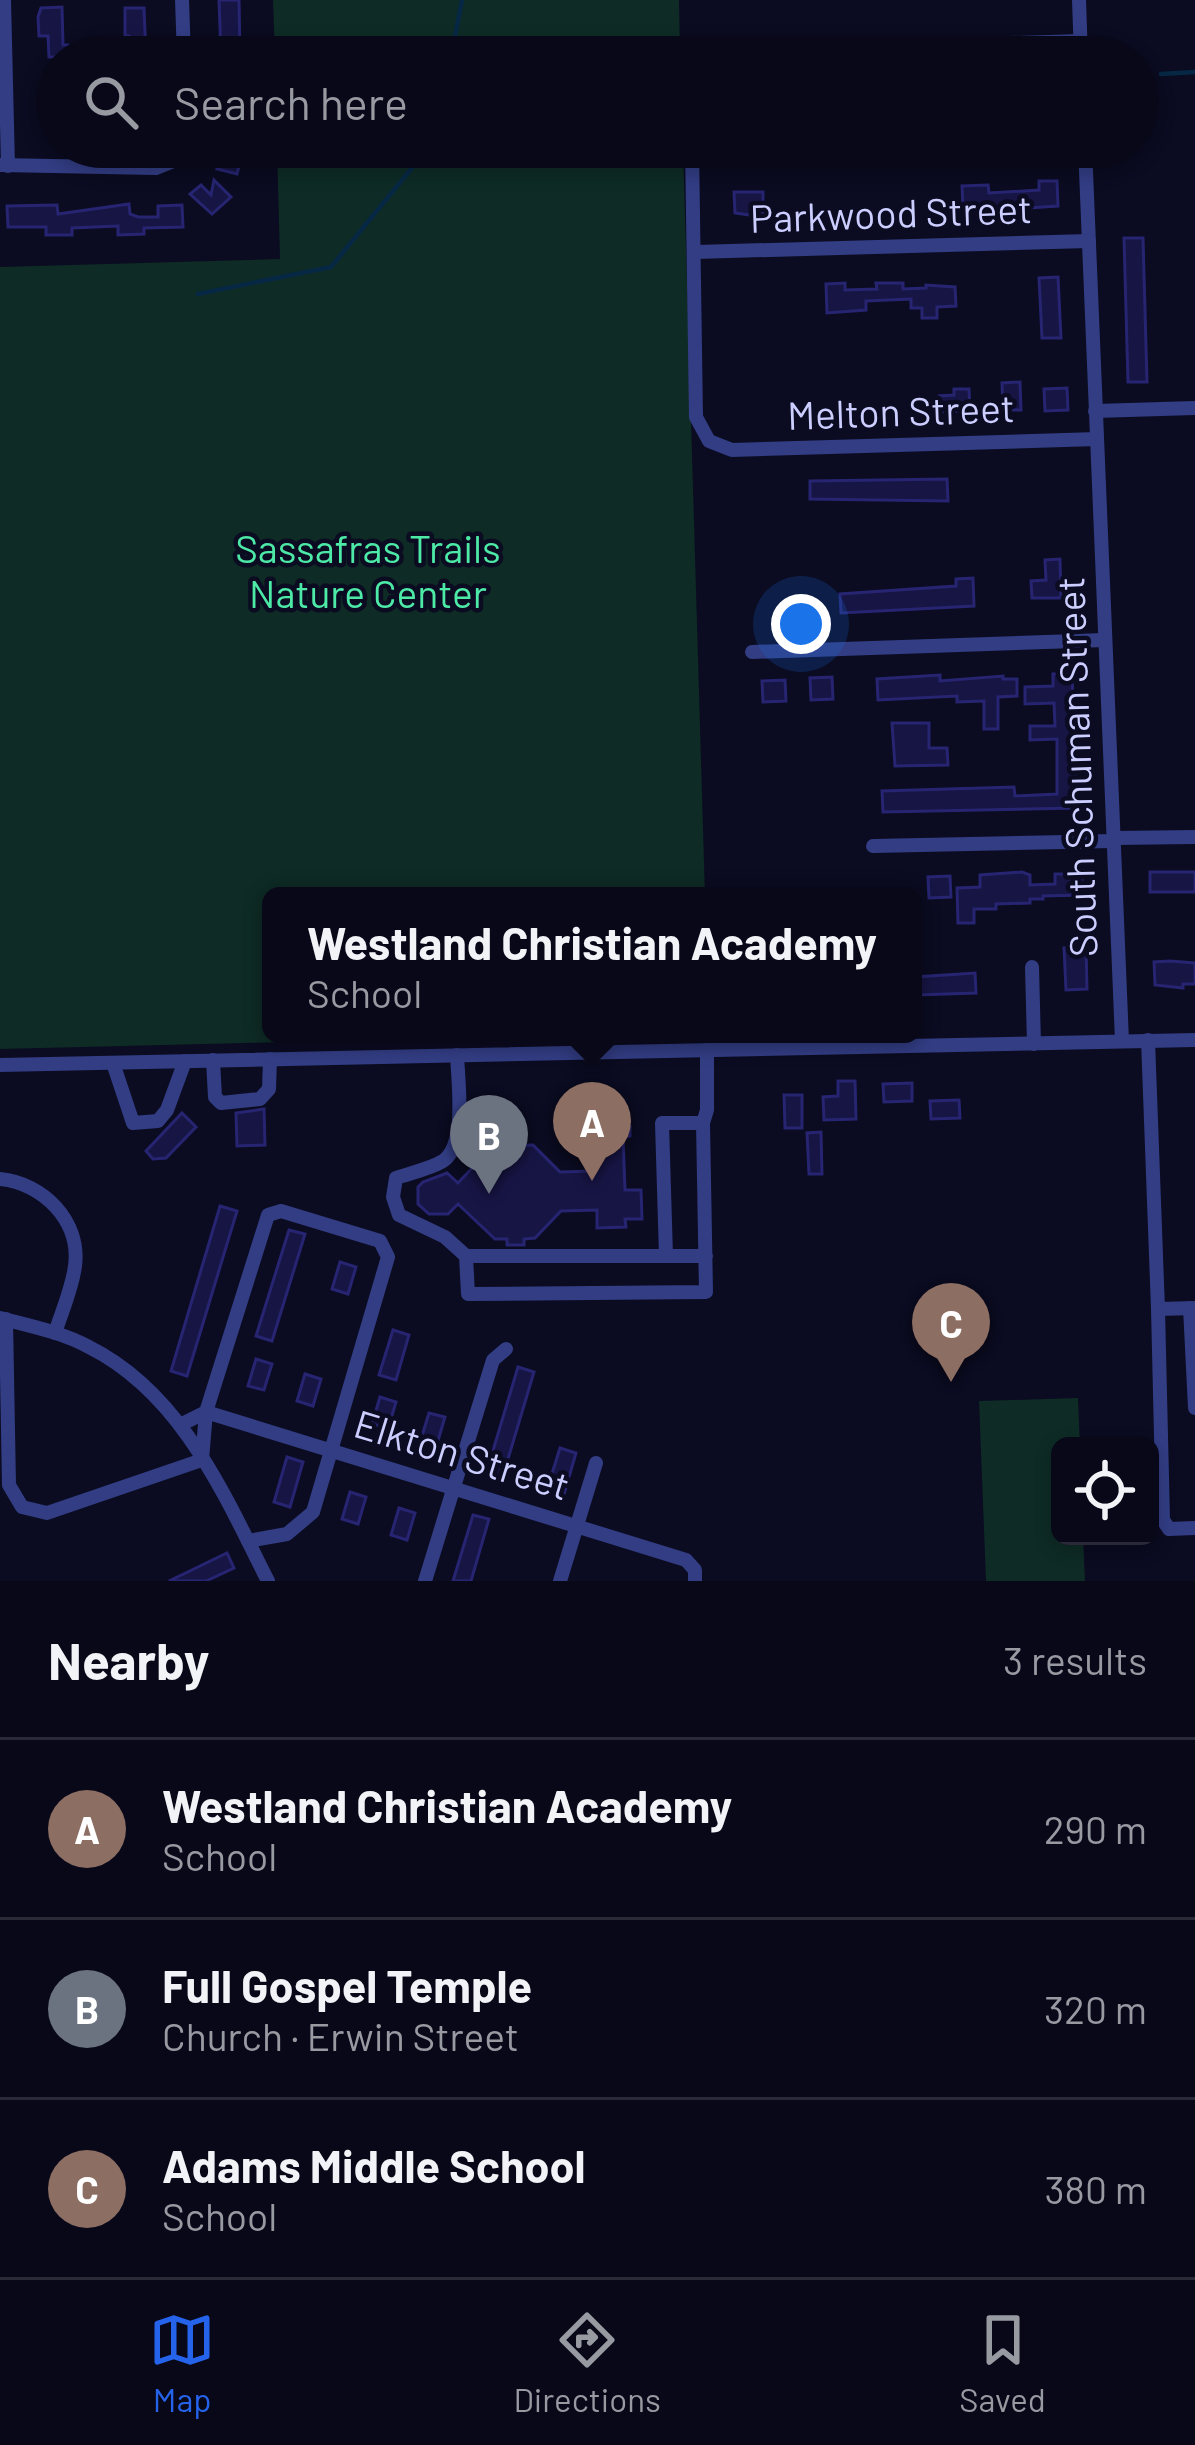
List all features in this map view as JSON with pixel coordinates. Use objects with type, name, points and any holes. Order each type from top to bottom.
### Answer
[{"type":"street","points":[[4,0],[4,165],[36,166]]},
{"type":"street","points":[[182,0],[183,36]]},
{"type":"street","points":[[1079,0],[1080,36]]},
{"type":"street","points":[[106,168],[142,168]]},
{"type":"street","points":[[693,168],[696,252]]},
{"type":"street","points":[[1086,168],[1095,411],[1195,408]]},
{"type":"street","name":"Parkwood Street","points":[[696,252],[1089,241]]},
{"type":"street","name":"Melton Street","points":[[696,252],[696,417],[709,441],[732,450],[1096,439]]},
{"type":"street","name":"South Schuman Street","points":[[1095,411],[1122,1041]]},
{"type":"street","points":[[752,652],[1105,640]]},
{"type":"street","points":[[873,846],[1195,837]]},
{"type":"street","points":[[1032,967],[1034,1044]]},
{"type":"street","points":[[1148,1040],[1163,1520],[1169,1529],[1195,1528]]},
{"type":"street","points":[[922,1042],[1195,1040]]},
{"type":"street","points":[[0,1066],[707,1050],[759,1043]]},
{"type":"street","points":[[466,1256],[468,1294],[706,1292],[703,1123],[707,1050]]},
{"type":"street","points":[[457,1055],[458,1129],[452,1150],[446,1159],[396,1178],[392,1198],[399,1215],[446,1238],[466,1256],[706,1256]]},
{"type":"street","points":[[213,1060],[215,1097],[221,1103],[260,1099],[268,1088],[270,1059]]},
{"type":"street","points":[[113,1063],[134,1123],[158,1121],[167,1110],[185,1061]]},
{"type":"street","points":[[666,1256],[662,1123],[703,1123]]},
{"type":"street","points":[[0,1179],[43,1194],[69,1227],[74,1271],[55,1333]]},
{"type":"street","points":[[202,1460],[206,1412],[264,1220],[281,1211],[380,1241],[388,1257],[313,1512],[287,1534],[248,1541]]},
{"type":"street","points":[[1159,1309],[1192,1308],[1195,1408]]},
{"type":"street","points":[[202,1460],[47,1513],[22,1507],[9,1485],[3,1318],[55,1333],[123,1367],[180,1425],[202,1460],[248,1541],[263,1580]]},
{"type":"street","points":[[424,1581],[493,1360],[506,1349]]},
{"type":"street","points":[[180,1425],[206,1412]]},
{"type":"street","name":"Elkton Street","points":[[206,1412],[686,1561],[694,1575]]},
{"type":"street","points":[[560,1581],[596,1463]]},
{"type":"green space","points":[[273,0],[679,0],[680,36],[274,36]]},
{"type":"green space","name":"Sassafras Trails Nature Center","points":[[278,168],[684,168],[705,887],[262,887],[262,1043],[0,1049],[0,267],[280,259]]},
{"type":"green space","points":[[1078,1398],[1080,1437],[1051,1437],[1051,1545],[1083,1545],[1085,1581],[986,1581],[979,1401]]},
{"type":"building","points":[[219,0],[239,0],[240,36],[220,36]]},
{"type":"building","points":[[62,7],[63,36],[39,36],[41,8]]},
{"type":"building","points":[[125,8],[144,8],[145,36],[125,36]]},
{"type":"building","points":[[214,180],[231,197],[212,214],[190,194],[201,185],[211,195]]},
{"type":"building","points":[[1039,181],[1057,181],[1058,206],[963,207],[962,186],[988,185],[989,193],[1039,190]]},
{"type":"building","points":[[734,192],[763,192],[763,217],[735,213]]},
{"type":"building","points":[[129,204],[130,214],[138,217],[158,217],[158,206],[182,205],[183,227],[144,228],[144,234],[118,235],[118,226],[72,228],[72,235],[46,235],[46,227],[8,227],[7,206],[57,205],[58,214]]},
{"type":"building","points":[[1124,238],[1143,238],[1147,382],[1128,382]]},
{"type":"building","points":[[1058,277],[1061,338],[1042,338],[1039,278]]},
{"type":"building","points":[[845,283],[845,290],[877,289],[876,283],[903,283],[903,289],[955,287],[956,306],[937,307],[937,318],[922,318],[922,308],[911,308],[911,299],[866,301],[866,310],[827,313],[826,284]]},
{"type":"building","points":[[1020,382],[1021,410],[1003,410],[1002,383]]},
{"type":"building","points":[[1067,388],[1068,410],[1045,411],[1044,389]]},
{"type":"building","points":[[954,389],[969,389],[970,411],[939,412],[939,396],[954,395]]},
{"type":"building","points":[[947,479],[948,501],[810,499],[810,481]]},
{"type":"building","points":[[1060,559],[1061,598],[1032,598],[1031,581],[1046,580],[1045,560]]},
{"type":"building","points":[[973,578],[974,606],[841,613],[840,594],[956,586],[956,579]]},
{"type":"building","points":[[1072,673],[1077,808],[883,812],[882,791],[1014,787],[1015,796],[1057,794],[1057,739],[1030,740],[1030,726],[1055,726],[1054,703],[1025,704],[1025,687],[1053,686],[1053,674]]},
{"type":"building","points":[[940,675],[940,681],[1017,679],[1017,696],[998,697],[998,729],[984,729],[984,701],[957,702],[957,696],[878,700],[877,679]]},
{"type":"building","points":[[832,677],[833,699],[811,700],[810,678]]},
{"type":"building","points":[[785,680],[786,701],[763,702],[762,681]]},
{"type":"building","points":[[892,723],[929,723],[929,748],[947,748],[948,765],[895,766]]},
{"type":"building","points":[[1150,872],[1195,872],[1195,892],[1150,892]]},
{"type":"building","points":[[1055,874],[1082,874],[1082,895],[996,904],[996,909],[974,909],[974,923],[958,923],[957,888],[980,887],[980,875],[1030,875],[1030,885],[1055,884]]},
{"type":"building","points":[[950,876],[951,897],[929,898],[928,877]]},
{"type":"building","points":[[1086,947],[1087,989],[1066,990],[1064,948]]},
{"type":"building","points":[[1154,962],[1195,963],[1195,984],[1183,984],[1183,988],[1155,985]]},
{"type":"building","points":[[975,973],[976,993],[922,995],[922,977]]},
{"type":"building","points":[[838,1081],[855,1081],[856,1119],[824,1120],[823,1097],[838,1096]]},
{"type":"building","points":[[912,1083],[912,1101],[884,1102],[883,1084]]},
{"type":"building","points":[[784,1095],[802,1095],[802,1128],[785,1128]]},
{"type":"building","points":[[959,1100],[960,1118],[931,1119],[930,1101]]},
{"type":"building","points":[[264,1109],[265,1145],[237,1146],[236,1113]]},
{"type":"building","points":[[182,1113],[196,1127],[166,1158],[153,1159],[146,1151]]},
{"type":"building","points":[[597,1124],[630,1126],[630,1136],[623,1137],[625,1190],[641,1190],[642,1219],[625,1219],[626,1227],[597,1228],[597,1210],[561,1211],[535,1238],[524,1239],[524,1245],[507,1245],[507,1239],[495,1239],[458,1204],[448,1214],[429,1214],[418,1204],[418,1187],[423,1182],[447,1173],[458,1183],[493,1146],[533,1145],[560,1172],[595,1171]]},
{"type":"building","points":[[821,1132],[822,1174],[809,1174],[807,1133]]},
{"type":"building","points":[[220,1206],[237,1211],[187,1376],[171,1371]]},
{"type":"building","points":[[289,1230],[305,1234],[272,1341],[256,1336]]},
{"type":"building","points":[[340,1262],[356,1267],[348,1294],[332,1289]]},
{"type":"building","points":[[393,1330],[409,1335],[396,1380],[379,1375]]},
{"type":"building","points":[[256,1359],[272,1364],[264,1390],[248,1386]]},
{"type":"building","points":[[518,1367],[534,1372],[502,1479],[486,1474]]},
{"type":"building","points":[[305,1374],[321,1379],[313,1406],[297,1401]]},
{"type":"building","points":[[380,1397],[396,1402],[388,1429],[372,1424]]},
{"type":"building","points":[[429,1413],[445,1417],[437,1444],[421,1439]]},
{"type":"building","points":[[560,1448],[576,1453],[563,1498],[546,1493]]},
{"type":"building","points":[[287,1457],[303,1462],[290,1507],[274,1502]]},
{"type":"building","points":[[350,1492],[366,1497],[358,1524],[342,1519]]},
{"type":"building","points":[[399,1508],[415,1513],[407,1540],[391,1535]]},
{"type":"building","points":[[473,1515],[489,1519],[471,1581],[453,1581]]},
{"type":"building","points":[[227,1553],[234,1568],[206,1581],[169,1581]]},
{"type":"waterway","points":[[455,36],[462,0]]},
{"type":"waterway","points":[[1161,74],[1195,72]]},
{"type":"waterway","points":[[198,294],[331,267],[412,168]]},
{"type":"place","name":"Westland Christian Academy","points":[[592,1181]]},
{"type":"place","name":"Full Gospel Temple","points":[[489,1194]]},
{"type":"place","name":"Adams Middle School","points":[[951,1382]]}]
